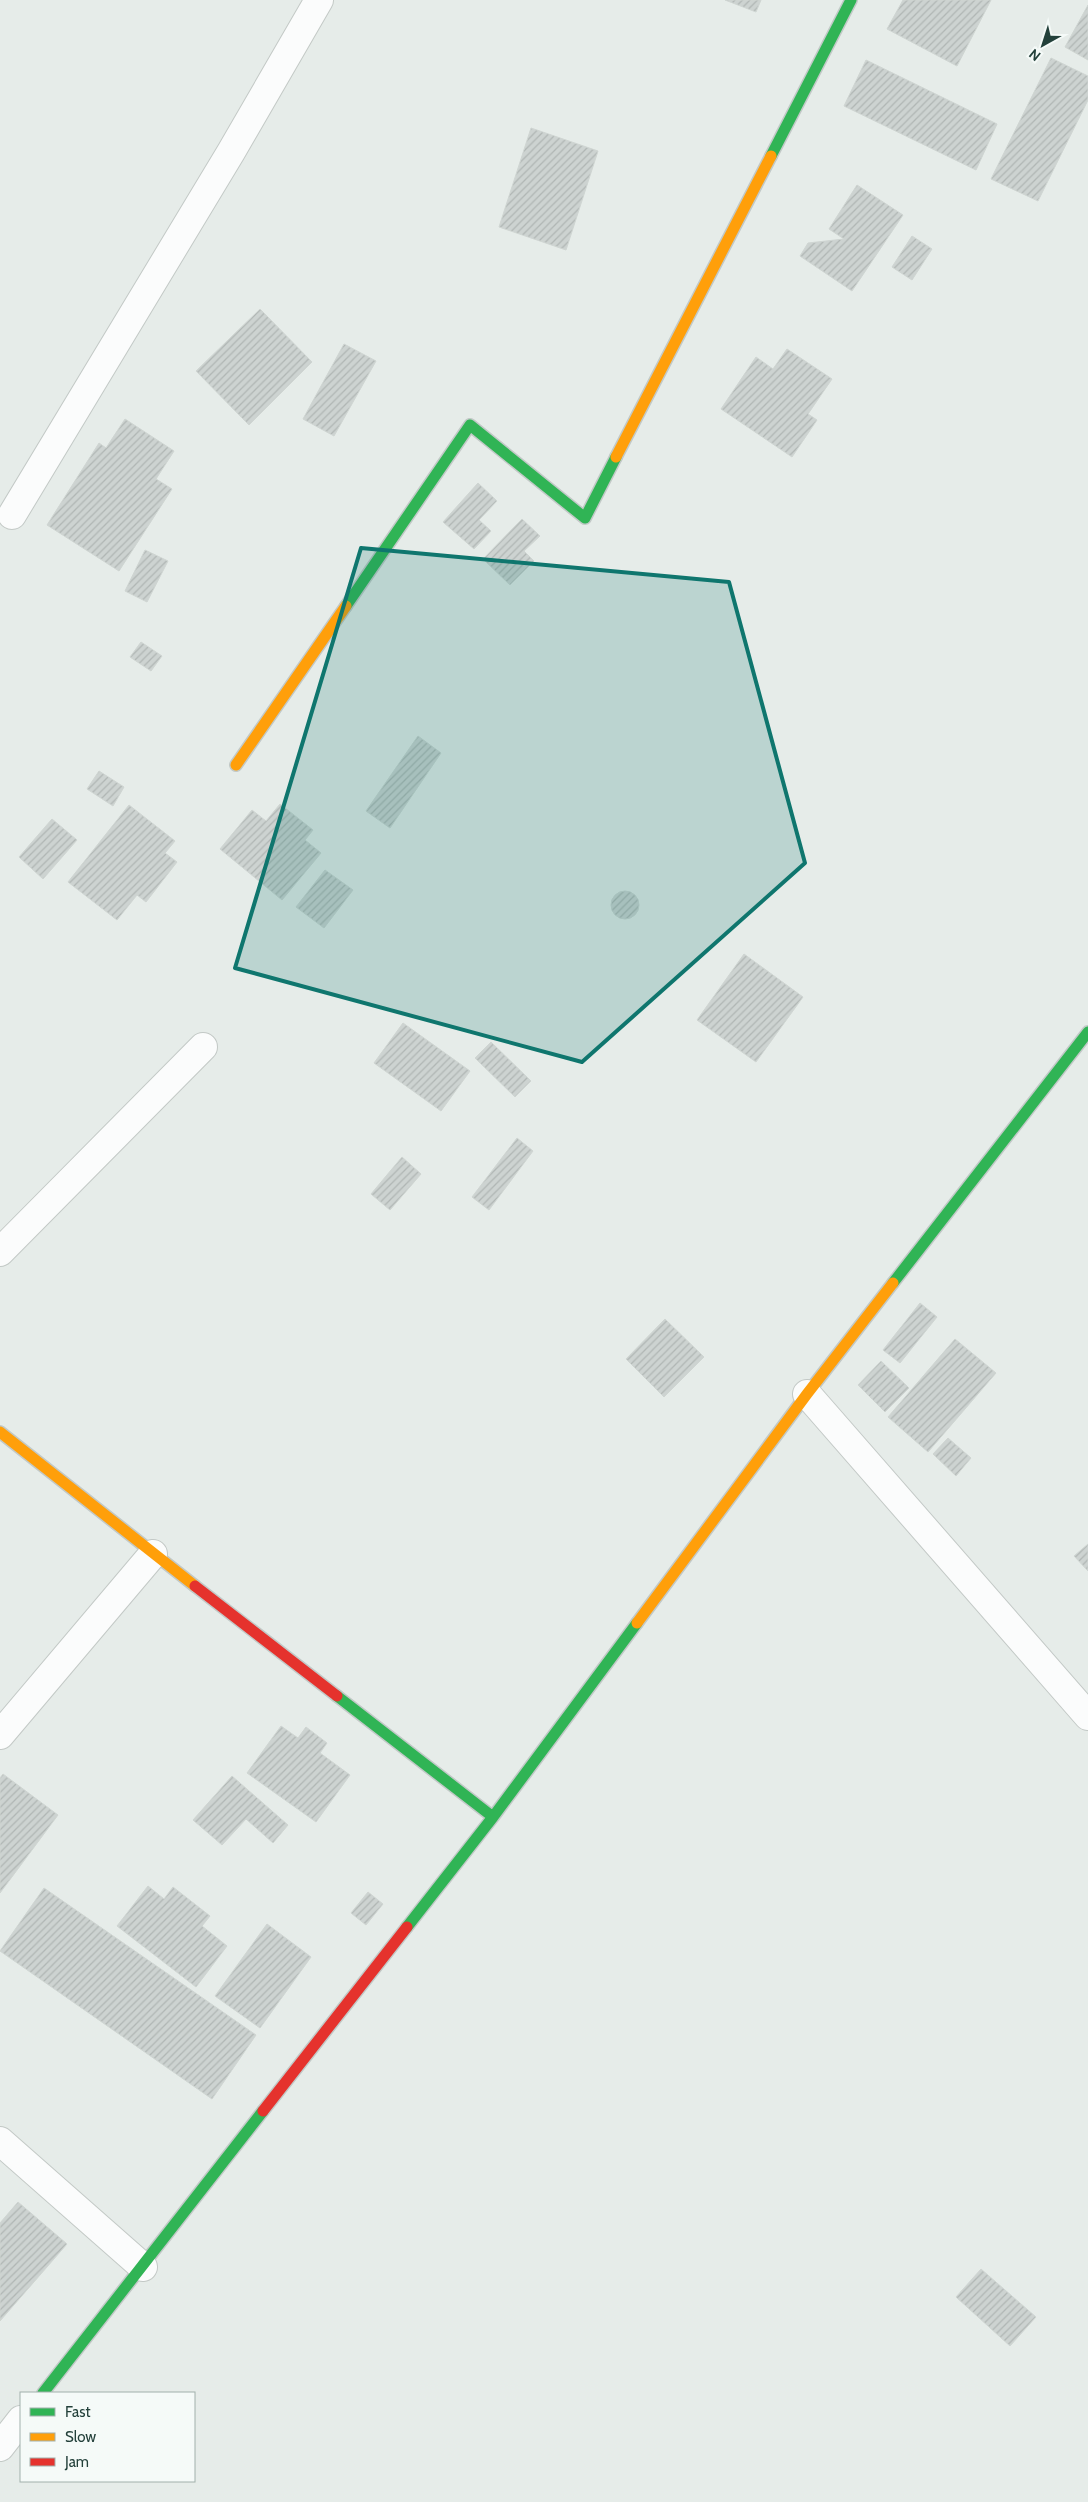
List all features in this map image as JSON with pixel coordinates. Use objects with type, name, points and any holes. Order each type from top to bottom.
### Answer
[{"type":"street","points":[[12,514],[226,161],[319,0]]},
{"type":"street","points":[[236,765],[470,425],[585,518],[851,0]]},
{"type":"street","points":[[44,2392],[143,2268],[493,1817],[807,1394],[1088,1032]]},
{"type":"street","points":[[0,1252],[203,1047]]},
{"type":"street","points":[[807,1394],[1088,1716]]},
{"type":"street","points":[[0,1432],[153,1554],[493,1817]]},
{"type":"street","points":[[0,1735],[153,1554]]},
{"type":"street","points":[[0,2141],[143,2268]]},
{"type":"street","points":[[0,2447],[20,2421]]},
{"type":"highlighted area","points":[[361,548],[729,582],[805,863],[582,1062],[235,968]]},
{"type":"building","points":[[725,0],[761,0],[756,12]]},
{"type":"building","points":[[903,0],[991,0],[957,66],[887,29]]},
{"type":"building","points":[[1088,5],[1088,60],[1065,47]]},
{"type":"building","points":[[1051,58],[1088,76],[1088,100],[1038,201],[991,179]]},
{"type":"building","points":[[866,60],[997,124],[976,170],[844,106]]},
{"type":"building","points":[[531,128],[598,151],[566,250],[499,227]]},
{"type":"building","points":[[857,185],[903,215],[852,291],[800,256],[808,243],[844,239],[829,229]]},
{"type":"building","points":[[912,236],[932,249],[912,280],[892,267]]},
{"type":"building","points":[[260,309],[312,362],[249,425],[196,371]]},
{"type":"building","points":[[344,344],[376,361],[334,436],[303,419]]},
{"type":"building","points":[[787,349],[832,379],[808,414],[817,420],[792,457],[721,409],[756,357],[773,369]]},
{"type":"building","points":[[125,419],[174,451],[156,479],[172,489],[119,571],[47,525],[99,443],[106,448]]},
{"type":"building","points":[[478,483],[497,501],[479,520],[491,531],[474,549],[443,522]]},
{"type":"building","points":[[522,519],[540,536],[524,551],[534,561],[510,585],[483,559]]},
{"type":"building","points":[[145,550],[168,561],[147,602],[125,591]]},
{"type":"building","points":[[141,642],[162,656],[151,671],[130,657]]},
{"type":"building","points":[[418,736],[441,753],[390,828],[366,811]]},
{"type":"building","points":[[99,771],[124,787],[113,806],[87,789]]},
{"type":"building","points":[[280,804],[313,830],[305,840],[321,853],[282,900],[220,849],[252,810],[266,821]]},
{"type":"building","points":[[129,805],[175,841],[165,853],[177,862],[146,902],[137,895],[117,920],[68,882]]},
{"type":"building","points":[[52,819],[77,840],[43,879],[19,857]]},
{"type":"building","points":[[325,870],[353,890],[324,928],[296,907]]},
{"type":"building","points":[[625,891],[635,895],[639,905],[635,915],[625,919],[615,915],[611,905],[615,895]]},
{"type":"building","points":[[744,954],[803,997],[756,1062],[697,1020]]},
{"type":"building","points":[[403,1023],[470,1071],[441,1111],[374,1063]]},
{"type":"building","points":[[491,1042],[531,1081],[515,1097],[475,1058]]},
{"type":"building","points":[[517,1138],[533,1151],[489,1210],[472,1197]]},
{"type":"building","points":[[402,1157],[421,1174],[390,1210],[371,1194]]},
{"type":"building","points":[[920,1303],[937,1317],[900,1363],[883,1350]]},
{"type":"building","points":[[665,1319],[704,1357],[664,1397],[626,1359]]},
{"type":"building","points":[[955,1339],[996,1373],[928,1452],[888,1417]]},
{"type":"building","points":[[881,1361],[909,1388],[885,1412],[858,1385]]},
{"type":"building","points":[[948,1438],[971,1458],[956,1476],[933,1454]]},
{"type":"building","points":[[1088,1544],[1088,1571],[1074,1556]]},
{"type":"building","points":[[281,1726],[298,1738],[306,1727],[327,1743],[320,1753],[350,1775],[316,1822],[247,1773]]},
{"type":"building","points":[[3,1774],[58,1815],[0,1893],[0,1778]]},
{"type":"building","points":[[232,1776],[288,1825],[273,1843],[246,1819],[222,1845],[193,1820]]},
{"type":"building","points":[[148,1886],[164,1899],[173,1887],[210,1916],[202,1926],[227,1946],[196,1987],[117,1926]]},
{"type":"building","points":[[44,1888],[256,2035],[212,2099],[0,1951]]},
{"type":"building","points":[[368,1892],[383,1904],[366,1925],[351,1913]]},
{"type":"building","points":[[267,1924],[311,1957],[260,2028],[215,1996]]},
{"type":"building","points":[[18,2202],[67,2244],[0,2321],[0,2223]]},
{"type":"building","points":[[981,2269],[1036,2317],[1010,2346],[956,2297]]},
{"type":"traffic: fast","points":[[771,156],[851,0]]},
{"type":"traffic: fast","points":[[346,606],[470,425],[585,518],[616,457]]},
{"type":"traffic: fast","points":[[893,1283],[1088,1032]]},
{"type":"traffic: fast","points":[[407,1927],[493,1817],[637,1623]]},
{"type":"traffic: fast","points":[[337,1696],[493,1817]]},
{"type":"traffic: fast","points":[[44,2392],[263,2111]]},
{"type":"traffic: slow","points":[[616,457],[771,156]]},
{"type":"traffic: slow","points":[[236,765],[346,606]]},
{"type":"traffic: slow","points":[[637,1623],[807,1394],[893,1283]]},
{"type":"traffic: slow","points":[[0,1432],[195,1586]]},
{"type":"traffic: jam","points":[[195,1586],[337,1696]]},
{"type":"traffic: jam","points":[[263,2111],[407,1927]]}]
